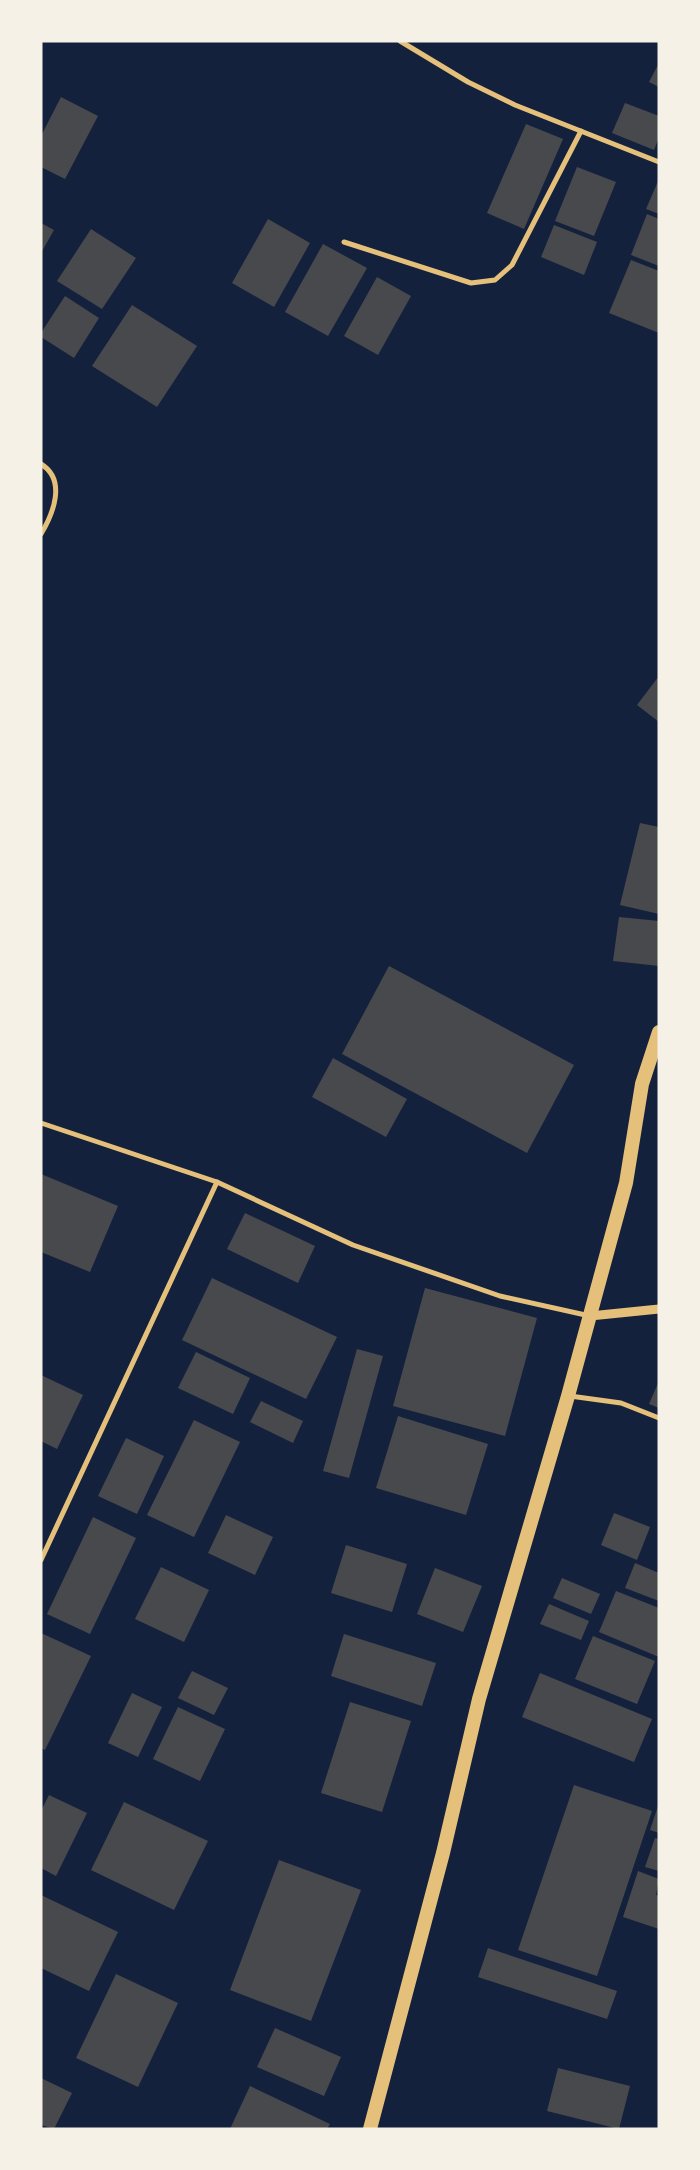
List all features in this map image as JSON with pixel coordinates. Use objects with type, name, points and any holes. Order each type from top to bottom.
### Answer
[{"type":"highway","points":[[370,2129],[443,1853],[479,1698],[568,1396],[626,1183],[642,1084],[659,1032]]},
{"type":"street","points":[[400,41],[468,82],[515,104],[659,162]]},
{"type":"street","points":[[344,242],[471,283],[495,280],[512,265],[581,131]]},
{"type":"street","points":[[41,464],[48,468],[56,488],[54,512],[41,534]]},
{"type":"street","points":[[41,1123],[216,1182],[353,1245],[500,1296],[590,1316],[659,1309]]},
{"type":"street","points":[[41,1560],[216,1182]]},
{"type":"street","points":[[568,1396],[621,1403],[659,1418]]},
{"type":"building","points":[[659,63],[659,87],[649,82]]},
{"type":"building","points":[[61,97],[98,116],[65,179],[41,167],[41,136]]},
{"type":"building","points":[[625,103],[659,116],[659,137],[654,150],[612,133]]},
{"type":"building","points":[[526,124],[563,139],[524,229],[487,213]]},
{"type":"building","points":[[577,167],[616,182],[594,236],[555,221]]},
{"type":"building","points":[[659,179],[659,214],[646,209]]},
{"type":"building","points":[[647,214],[659,219],[659,266],[631,255]]},
{"type":"building","points":[[268,219],[310,243],[274,307],[232,283]]},
{"type":"building","points":[[41,223],[54,230],[41,253]]},
{"type":"building","points":[[554,225],[597,242],[584,275],[541,257]]},
{"type":"building","points":[[91,229],[136,258],[102,309],[57,281]]},
{"type":"building","points":[[323,244],[367,268],[328,336],[285,312]]},
{"type":"building","points":[[631,260],[659,271],[659,333],[609,313]]},
{"type":"building","points":[[377,277],[411,296],[378,355],[344,336]]},
{"type":"building","points":[[65,296],[99,318],[74,358],[41,337],[41,333]]},
{"type":"building","points":[[132,305],[197,346],[157,407],[92,366]]},
{"type":"building","points":[[659,676],[659,722],[637,705]]},
{"type":"building","points":[[640,823],[659,827],[659,914],[620,905]]},
{"type":"building","points":[[619,917],[659,921],[659,966],[613,961]]},
{"type":"building","points":[[389,966],[574,1065],[527,1153],[342,1054]]},
{"type":"building","points":[[333,1058],[407,1099],[386,1137],[312,1097]]},
{"type":"building","points":[[41,1174],[118,1206],[90,1272],[41,1252]]},
{"type":"building","points":[[245,1213],[315,1246],[298,1283],[227,1249]]},
{"type":"building","points":[[212,1278],[337,1337],[306,1399],[182,1340]]},
{"type":"building","points":[[425,1288],[537,1318],[505,1436],[393,1406]]},
{"type":"building","points":[[357,1349],[383,1356],[349,1478],[323,1471]]},
{"type":"building","points":[[196,1352],[250,1378],[233,1414],[178,1388]]},
{"type":"building","points":[[41,1375],[83,1395],[57,1449],[41,1441]]},
{"type":"building","points":[[659,1381],[659,1408],[649,1404]]},
{"type":"building","points":[[261,1401],[303,1421],[293,1443],[250,1422]]},
{"type":"building","points":[[398,1416],[488,1444],[466,1515],[376,1488]]},
{"type":"building","points":[[194,1420],[240,1442],[194,1537],[147,1515]]},
{"type":"building","points":[[126,1438],[164,1456],[137,1514],[98,1496]]},
{"type":"building","points":[[614,1513],[650,1527],[637,1560],[601,1545]]},
{"type":"building","points":[[226,1515],[273,1537],[255,1575],[208,1553]]},
{"type":"building","points":[[93,1517],[136,1538],[90,1634],[47,1614]]},
{"type":"building","points":[[346,1545],[407,1564],[392,1612],[331,1593]]},
{"type":"building","points":[[635,1563],[659,1573],[659,1601],[625,1588]]},
{"type":"building","points":[[161,1567],[209,1590],[184,1642],[135,1619]]},
{"type":"building","points":[[435,1568],[482,1586],[463,1632],[417,1614]]},
{"type":"building","points":[[562,1578],[600,1594],[591,1614],[553,1598]]},
{"type":"building","points":[[616,1591],[659,1608],[659,1657],[599,1632]]},
{"type":"building","points":[[549,1604],[589,1621],[581,1640],[540,1624]]},
{"type":"building","points":[[41,1633],[91,1656],[45,1750],[41,1748]]},
{"type":"building","points":[[344,1634],[436,1663],[422,1706],[331,1676]]},
{"type":"building","points":[[593,1636],[655,1661],[637,1704],[575,1679]]},
{"type":"building","points":[[192,1671],[228,1688],[214,1715],[178,1698]]},
{"type":"building","points":[[540,1673],[652,1719],[634,1762],[522,1717]]},
{"type":"building","points":[[132,1693],[162,1707],[138,1757],[108,1743]]},
{"type":"building","points":[[350,1702],[411,1721],[382,1812],[321,1793]]},
{"type":"building","points":[[178,1707],[225,1729],[200,1781],[153,1759]]},
{"type":"building","points":[[574,1785],[652,1811],[597,1976],[518,1950]]},
{"type":"building","points":[[49,1795],[87,1813],[56,1876],[41,1868],[41,1811]]},
{"type":"building","points":[[124,1802],[208,1841],[174,1910],[91,1870]]},
{"type":"building","points":[[659,1806],[659,1833],[650,1830]]},
{"type":"building","points":[[655,1838],[659,1839],[659,1871],[645,1867]]},
{"type":"building","points":[[279,1860],[361,1890],[311,2021],[230,1990]]},
{"type":"building","points":[[638,1871],[659,1879],[656,1895],[659,1896],[659,1929],[623,1917]]},
{"type":"building","points":[[41,1895],[118,1932],[89,1991],[41,1968]]},
{"type":"building","points":[[488,1948],[617,1991],[607,2019],[478,1977]]},
{"type":"building","points":[[116,1974],[178,2003],[138,2087],[76,2058]]},
{"type":"building","points":[[275,2028],[341,2057],[324,2096],[257,2067]]},
{"type":"building","points":[[558,2068],[630,2086],[619,2129],[547,2111]]},
{"type":"building","points":[[41,2078],[72,2093],[54,2129],[41,2125]]},
{"type":"building","points":[[250,2086],[330,2124],[327,2129],[230,2129]]}]
